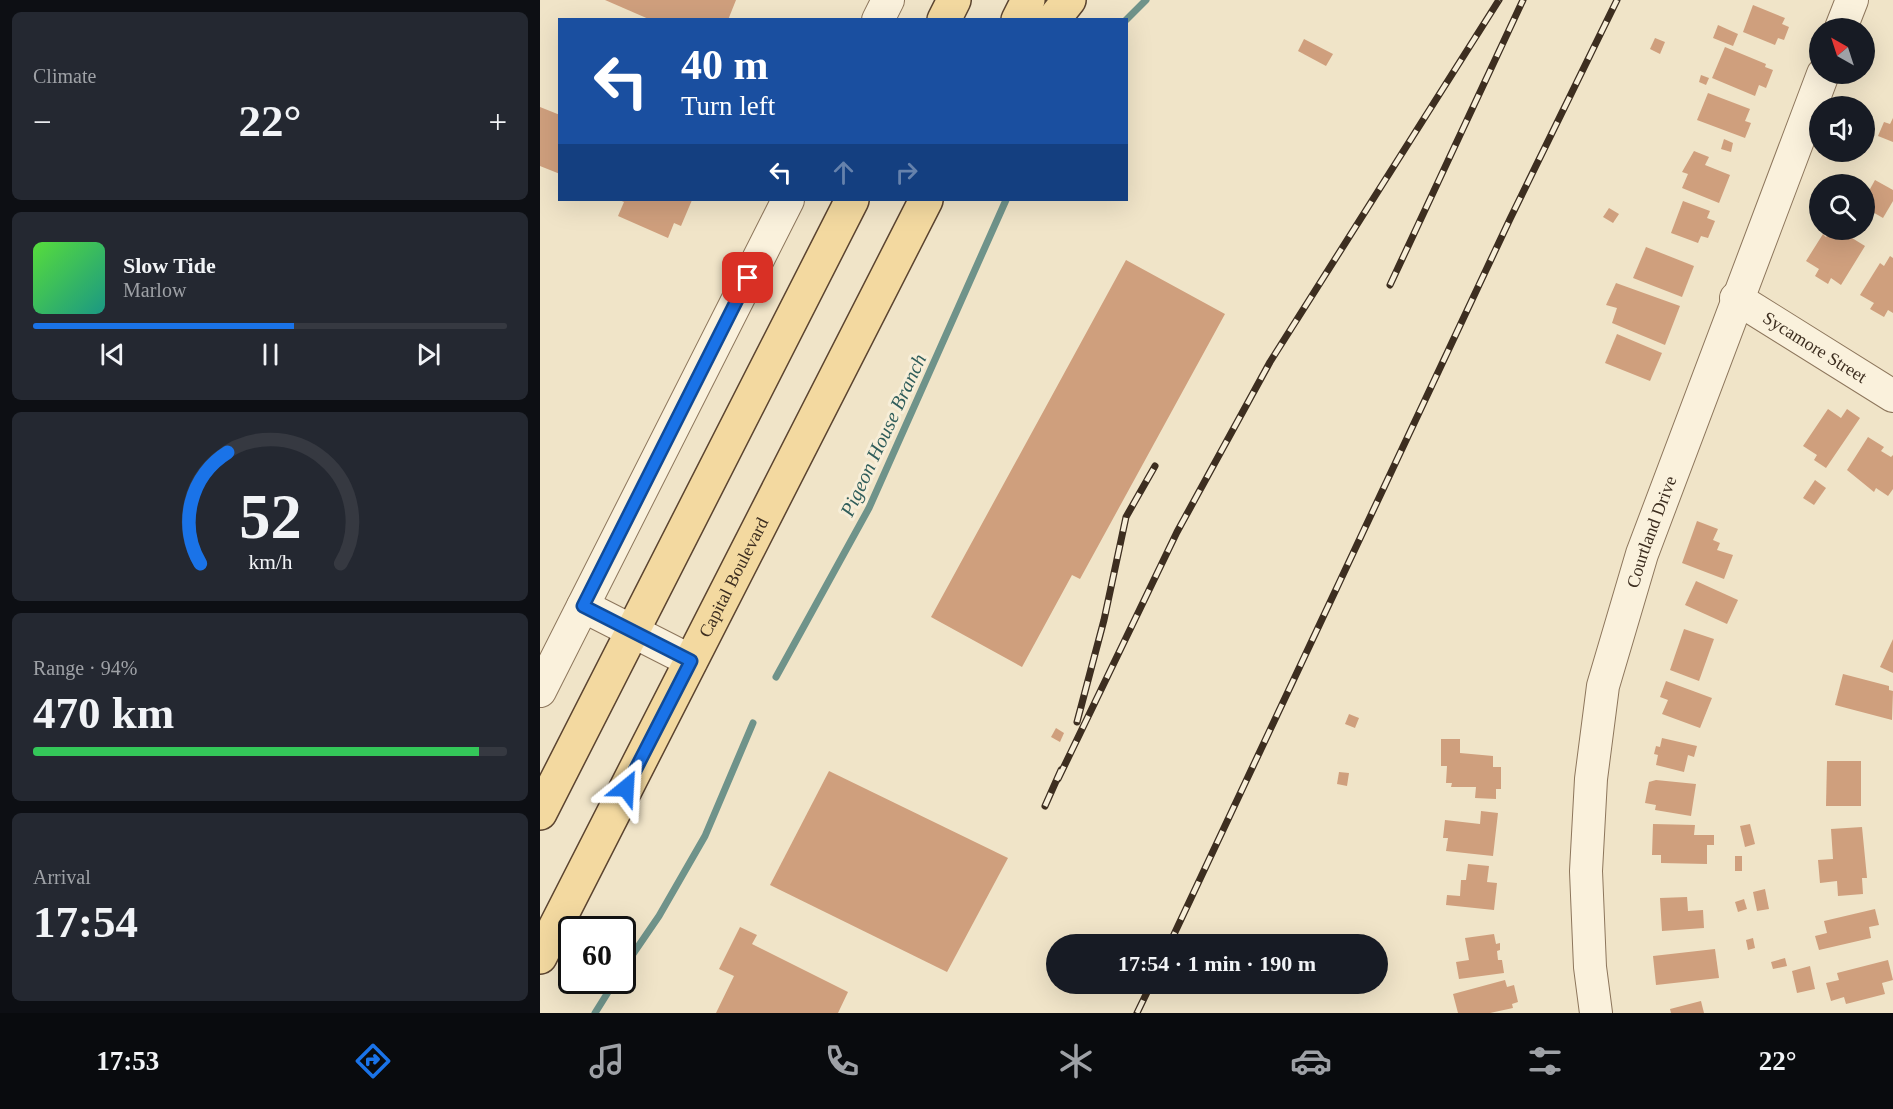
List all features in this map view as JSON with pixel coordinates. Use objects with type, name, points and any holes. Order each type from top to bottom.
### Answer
[{"type":"main road","points":[[945,18],[954,0]]},
{"type":"main road","points":[[1019,18],[1028,0]]},
{"type":"main road","points":[[1055,18],[1069,0]]},
{"type":"main road","points":[[540,813],[851,201]]},
{"type":"main road","name":"Capital Boulevard","points":[[540,957],[925,201]]},
{"type":"street","points":[[879,18],[888,0]]},
{"type":"street","points":[[1844,18],[1852,0]]},
{"type":"street","name":"Courtland Drive","points":[[1596,1013],[1590,967],[1586,871],[1591,779],[1604,686],[1642,554],[1736,298],[1819,84]]},
{"type":"street","points":[[540,691],[787,201]]},
{"type":"street","name":"Sycamore Street","points":[[1736,298],[1893,396]]},
{"type":"street","points":[[583,606],[691,661]]},
{"type":"building","points":[[605,0],[736,0],[729,18],[646,18]]},
{"type":"building","points":[[1753,5],[1785,18],[1782,24],[1789,27],[1784,40],[1778,38],[1775,45],[1743,32]]},
{"type":"building","points":[[1718,25],[1738,34],[1733,46],[1713,38]]},
{"type":"building","points":[[1655,38],[1665,42],[1660,54],[1650,49]]},
{"type":"building","points":[[1304,39],[1333,54],[1326,66],[1298,51]]},
{"type":"building","points":[[1725,47],[1766,64],[1765,67],[1773,70],[1766,88],[1759,85],[1755,96],[1712,78]]},
{"type":"building","points":[[1701,75],[1709,78],[1706,85],[1699,82]]},
{"type":"building","points":[[1708,93],[1750,109],[1745,121],[1751,123],[1745,138],[1697,120]]},
{"type":"building","points":[[540,107],[558,114],[558,173],[540,166]]},
{"type":"building","points":[[1893,118],[1893,142],[1878,136],[1884,122],[1890,124]]},
{"type":"building","points":[[1724,139],[1733,143],[1731,152],[1721,149]]},
{"type":"building","points":[[1694,151],[1709,157],[1705,165],[1730,175],[1719,203],[1682,188],[1688,174],[1682,172]]},
{"type":"building","points":[[1875,180],[1893,190],[1893,201],[1883,218],[1875,213]]},
{"type":"building","points":[[622,201],[692,201],[681,226],[674,223],[668,238],[618,216],[624,202]]},
{"type":"building","points":[[1683,201],[1710,211],[1707,218],[1715,221],[1708,238],[1701,236],[1698,243],[1671,233]]},
{"type":"building","points":[[1609,208],[1619,214],[1613,223],[1603,217]]},
{"type":"building","points":[[1819,240],[1855,240],[1865,246],[1841,285],[1831,278],[1828,284],[1815,276],[1819,269],[1806,261]]},
{"type":"building","points":[[1646,247],[1694,266],[1682,297],[1633,278]]},
{"type":"building","points":[[1890,256],[1893,258],[1893,313],[1888,310],[1884,317],[1870,309],[1874,303],[1860,295],[1880,263],[1884,266]]},
{"type":"building","points":[[1126,260],[1225,314],[1080,579],[1072,575],[1022,667],[931,617]]},
{"type":"building","points":[[1616,283],[1680,306],[1665,345],[1612,323],[1617,308],[1606,305]]},
{"type":"building","points":[[1617,334],[1662,353],[1650,381],[1605,363]]},
{"type":"building","points":[[1828,409],[1841,418],[1847,409],[1860,418],[1826,468],[1814,460],[1817,455],[1803,446]]},
{"type":"building","points":[[1868,437],[1884,447],[1881,451],[1891,457],[1893,455],[1893,489],[1888,496],[1876,488],[1874,492],[1847,470]]},
{"type":"building","points":[[1815,480],[1826,488],[1814,505],[1803,498]]},
{"type":"building","points":[[1697,521],[1718,529],[1713,540],[1720,543],[1717,550],[1733,555],[1724,579],[1682,563]]},
{"type":"building","points":[[1696,581],[1738,600],[1727,624],[1685,605]]},
{"type":"building","points":[[1684,629],[1714,639],[1699,681],[1670,670]]},
{"type":"building","points":[[1893,639],[1893,673],[1880,667]]},
{"type":"building","points":[[1843,674],[1889,686],[1889,690],[1893,691],[1892,720],[1835,705]]},
{"type":"building","points":[[1666,681],[1712,698],[1700,728],[1662,714],[1668,700],[1660,697]]},
{"type":"building","points":[[1349,714],[1359,718],[1355,728],[1345,724]]},
{"type":"building","points":[[1056,728],[1064,733],[1060,742],[1051,737]]},
{"type":"building","points":[[1662,738],[1697,746],[1694,757],[1688,755],[1684,772],[1656,765],[1658,755],[1654,754],[1656,746],[1660,747]]},
{"type":"building","points":[[1441,739],[1460,739],[1460,753],[1493,756],[1493,767],[1501,767],[1501,789],[1496,789],[1496,799],[1475,798],[1476,787],[1451,787],[1452,783],[1446,783],[1447,766],[1441,766]]},
{"type":"building","points":[[1827,761],[1861,761],[1861,806],[1826,806]]},
{"type":"building","points":[[829,771],[1008,858],[947,972],[770,885]]},
{"type":"building","points":[[1339,772],[1349,773],[1347,786],[1337,784]]},
{"type":"building","points":[[1656,780],[1696,784],[1691,816],[1655,810],[1656,805],[1645,803],[1649,782]]},
{"type":"building","points":[[1481,811],[1498,813],[1493,856],[1446,851],[1448,838],[1443,838],[1445,820],[1480,824]]},
{"type":"building","points":[[1653,824],[1695,825],[1694,835],[1714,835],[1714,845],[1707,845],[1707,864],[1661,863],[1661,855],[1652,855]]},
{"type":"building","points":[[1750,824],[1755,844],[1745,847],[1740,826]]},
{"type":"building","points":[[1862,827],[1867,878],[1862,878],[1863,894],[1838,896],[1837,881],[1820,883],[1818,860],[1833,859],[1831,829]]},
{"type":"building","points":[[1735,856],[1742,856],[1742,871],[1735,871]]},
{"type":"building","points":[[1468,864],[1489,866],[1487,882],[1497,883],[1494,910],[1446,905],[1447,895],[1460,896],[1461,880],[1466,880]]},
{"type":"building","points":[[1765,889],[1769,909],[1757,911],[1753,892]]},
{"type":"building","points":[[1687,897],[1688,911],[1703,910],[1704,928],[1662,931],[1660,898]]},
{"type":"building","points":[[1744,899],[1747,909],[1738,912],[1735,902]]},
{"type":"building","points":[[1875,909],[1879,925],[1869,927],[1871,938],[1819,950],[1815,936],[1827,933],[1824,921]]},
{"type":"building","points":[[740,927],[757,935],[752,944],[848,992],[838,1013],[716,1013],[734,976],[719,969]]},
{"type":"building","points":[[1494,934],[1496,944],[1500,943],[1500,950],[1497,951],[1498,960],[1502,960],[1504,973],[1459,979],[1456,962],[1469,960],[1465,938]]},
{"type":"building","points":[[1753,938],[1755,948],[1748,950],[1746,940]]},
{"type":"building","points":[[1715,949],[1719,978],[1656,985],[1653,956]]},
{"type":"building","points":[[1785,958],[1787,966],[1773,969],[1771,962]]},
{"type":"building","points":[[1888,960],[1893,980],[1882,983],[1885,994],[1846,1004],[1844,997],[1831,1001],[1826,983],[1839,980],[1837,973]]},
{"type":"building","points":[[1810,966],[1815,989],[1797,993],[1792,971]]},
{"type":"building","points":[[1505,980],[1507,987],[1514,985],[1518,1002],[1512,1004],[1513,1008],[1490,1013],[1458,1013],[1453,994]]},
{"type":"building","points":[[1701,1001],[1704,1013],[1671,1013],[1670,1009]]},
{"type":"waterway","name":"Pigeon House Branch","points":[[1128,18],[1146,0]]},
{"type":"waterway","name":"Pigeon House Branch","points":[[776,677],[869,508],[1006,201]]},
{"type":"waterway","name":"Pigeon House Branch","points":[[636,950],[659,916],[705,836],[753,723]]},
{"type":"waterway","name":"Pigeon House Branch","points":[[595,1013],[607,994]]},
{"type":"railway","points":[[1058,779],[1177,532],[1270,362],[1499,0]]},
{"type":"railway","points":[[1390,285],[1523,0]]},
{"type":"railway","points":[[1174,934],[1510,219],[1617,0]]},
{"type":"railway","points":[[1077,722],[1104,620],[1126,517],[1155,466]]},
{"type":"railway","points":[[1045,806],[1061,770]]},
{"type":"railway","points":[[1137,1013],[1146,994]]},
{"type":"route","points":[[626,788],[691,661],[583,606],[748,278]]}]
